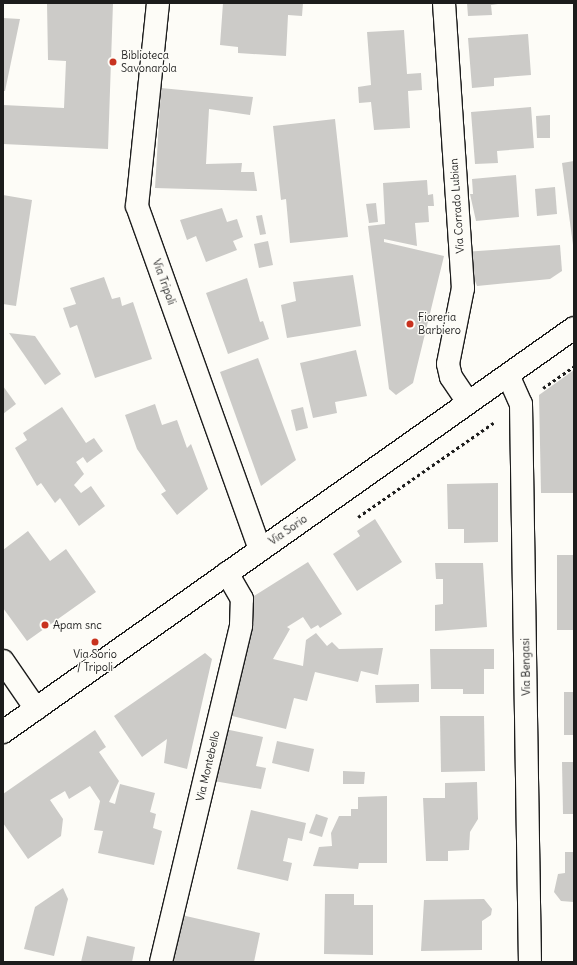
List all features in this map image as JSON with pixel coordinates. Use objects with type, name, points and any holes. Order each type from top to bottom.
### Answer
[{"type":"street","name":"Via Tripoli","points":[[158,3],[137,206],[260,550]]},
{"type":"street","name":"Via Corrado Lubian","points":[[444,3],[463,288],[448,364],[451,377],[468,402]]},
{"type":"street","name":"Via Sorio","points":[[3,732],[574,328]]},
{"type":"street","name":"Via Bengasi","points":[[508,375],[521,404],[530,962]]},
{"type":"street","name":"Via Montebello","points":[[161,962],[241,625],[242,599],[227,573]]},
{"type":"street","points":[[3,661],[36,709]]},
{"type":"path","points":[[351,522],[574,366]]},
{"type":"building","points":[[47,3],[113,3],[108,149],[3,144],[3,105],[64,108],[66,61],[48,60]]},
{"type":"building","points":[[223,3],[303,3],[302,16],[288,15],[286,56],[238,53],[238,47],[220,45]]},
{"type":"building","points":[[467,3],[498,4],[491,5],[492,15],[468,16]]},
{"type":"building","points":[[3,18],[20,19],[5,91],[3,91]]},
{"type":"building","points":[[404,30],[407,74],[421,73],[422,90],[408,91],[410,128],[374,130],[371,102],[359,103],[358,87],[371,85],[367,32]]},
{"type":"building","points":[[528,34],[531,75],[494,78],[494,86],[472,88],[468,38]]},
{"type":"building","points":[[161,88],[253,97],[250,115],[209,109],[206,164],[242,163],[241,172],[254,172],[257,191],[155,188]]},
{"type":"building","points":[[531,107],[534,148],[497,151],[498,163],[475,164],[471,112]]},
{"type":"building","points":[[550,115],[550,138],[537,138],[536,116]]},
{"type":"building","points":[[335,119],[348,237],[290,243],[286,199],[281,200],[273,126]]},
{"type":"building","points":[[574,161],[574,245],[573,245],[562,163]]},
{"type":"building","points":[[516,175],[519,217],[476,221],[470,194],[473,194],[472,179]]},
{"type":"building","points":[[427,180],[428,195],[433,194],[434,206],[428,206],[429,222],[415,223],[417,246],[384,239],[384,242],[444,256],[413,383],[396,395],[389,389],[368,226],[385,224],[383,183]]},
{"type":"building","points":[[555,187],[557,214],[537,216],[535,189]]},
{"type":"building","points":[[3,195],[32,200],[16,306],[3,304]]},
{"type":"building","points":[[376,203],[378,222],[369,223],[366,204]]},
{"type":"building","points":[[222,208],[227,222],[237,219],[243,237],[233,241],[237,250],[206,262],[196,236],[187,240],[180,220]]},
{"type":"building","points":[[262,215],[266,234],[260,235],[256,216]]},
{"type":"building","points":[[268,241],[273,265],[259,268],[254,244]]},
{"type":"building","points":[[560,245],[562,271],[550,279],[477,286],[464,252]]},
{"type":"building","points":[[353,275],[361,326],[287,338],[281,305],[296,301],[293,282]]},
{"type":"building","points":[[104,277],[112,299],[120,297],[122,306],[133,302],[152,359],[95,378],[77,325],[70,328],[63,308],[76,304],[70,288]]},
{"type":"building","points":[[247,278],[260,322],[263,321],[269,339],[228,354],[206,293]]},
{"type":"building","points":[[9,333],[35,336],[61,374],[45,385]]},
{"type":"building","points":[[356,350],[367,396],[335,402],[337,413],[313,418],[300,363]]},
{"type":"building","points":[[258,358],[296,460],[261,486],[220,372]]},
{"type":"building","points":[[574,370],[574,493],[541,493],[539,395]]},
{"type":"building","points":[[3,386],[16,404],[3,414]]},
{"type":"building","points":[[155,404],[162,425],[177,420],[187,448],[191,444],[208,489],[177,515],[161,494],[166,491],[137,449],[125,415]]},
{"type":"building","points":[[62,407],[86,443],[94,438],[103,451],[87,463],[83,457],[76,462],[84,474],[74,485],[81,493],[91,486],[105,506],[79,526],[60,498],[55,503],[41,483],[37,486],[15,448],[27,440],[23,433]]},
{"type":"building","points":[[303,407],[308,428],[296,431],[291,410]]},
{"type":"building","points":[[498,483],[498,542],[464,543],[464,529],[448,529],[447,484]]},
{"type":"building","points":[[375,519],[402,562],[357,591],[333,554],[360,536],[357,531]]},
{"type":"building","points":[[28,531],[50,561],[66,549],[96,592],[27,641],[3,608],[3,550]]},
{"type":"building","points":[[557,555],[574,555],[574,630],[557,630]]},
{"type":"building","points":[[308,562],[342,614],[320,628],[318,625],[311,629],[303,617],[287,627],[290,629],[273,659],[303,666],[306,640],[316,633],[327,646],[332,642],[339,649],[383,648],[378,675],[361,671],[358,682],[315,672],[307,701],[294,698],[286,729],[224,714],[251,598]]},
{"type":"building","points":[[435,563],[483,563],[487,627],[435,631],[435,605],[443,604],[443,579],[436,579]]},
{"type":"building","points":[[430,649],[494,649],[494,669],[484,669],[484,694],[463,694],[463,689],[431,689]]},
{"type":"building","points":[[205,653],[212,659],[187,769],[164,763],[167,739],[142,757],[114,716]]},
{"type":"building","points":[[419,684],[419,702],[376,703],[375,685]]},
{"type":"building","points":[[564,692],[574,692],[574,735],[564,735]]},
{"type":"building","points":[[440,716],[484,716],[485,771],[441,772]]},
{"type":"building","points":[[220,728],[263,737],[256,766],[266,768],[261,789],[208,780]]},
{"type":"building","points":[[95,730],[106,747],[99,752],[119,781],[109,802],[115,804],[120,784],[155,793],[150,812],[156,814],[153,828],[162,831],[154,865],[98,853],[103,831],[94,830],[100,801],[90,786],[69,799],[65,791],[50,800],[63,819],[61,836],[28,859],[3,823],[3,794]]},
{"type":"building","points":[[277,741],[314,749],[309,772],[272,763]]},
{"type":"building","points":[[562,762],[574,762],[574,814],[563,814]]},
{"type":"building","points":[[343,771],[365,772],[364,784],[343,784]]},
{"type":"building","points":[[477,782],[478,819],[470,832],[469,850],[448,851],[448,861],[426,861],[423,798],[445,798],[445,783]]},
{"type":"building","points":[[387,796],[387,863],[359,863],[358,869],[313,866],[319,847],[332,846],[331,833],[339,816],[351,816],[351,809],[358,809],[358,797]]},
{"type":"building","points":[[251,810],[306,823],[302,841],[288,838],[283,861],[292,863],[288,881],[237,869]]},
{"type":"building","points":[[316,814],[328,818],[322,837],[309,833]]},
{"type":"building","points":[[565,852],[574,852],[574,902],[561,901],[554,892],[558,874],[565,873]]},
{"type":"building","points":[[63,888],[68,899],[54,956],[24,949],[35,907]]},
{"type":"building","points":[[325,894],[354,894],[354,905],[373,905],[373,955],[324,954]]},
{"type":"building","points":[[484,899],[492,909],[491,915],[482,921],[482,950],[421,951],[424,900]]},
{"type":"building","points":[[177,914],[260,933],[254,962],[166,962]]},
{"type":"building","points":[[87,936],[135,947],[132,962],[81,962]]},
{"type":"place","name":"Biblioteca Savonarola","points":[[113,62]]},
{"type":"place","name":"Fioreria Barbiero","points":[[410,324]]},
{"type":"place","name":"Apam snc","points":[[45,625]]},
{"type":"place","name":"Via Sorio / Tripoli","points":[[95,642]]}]
